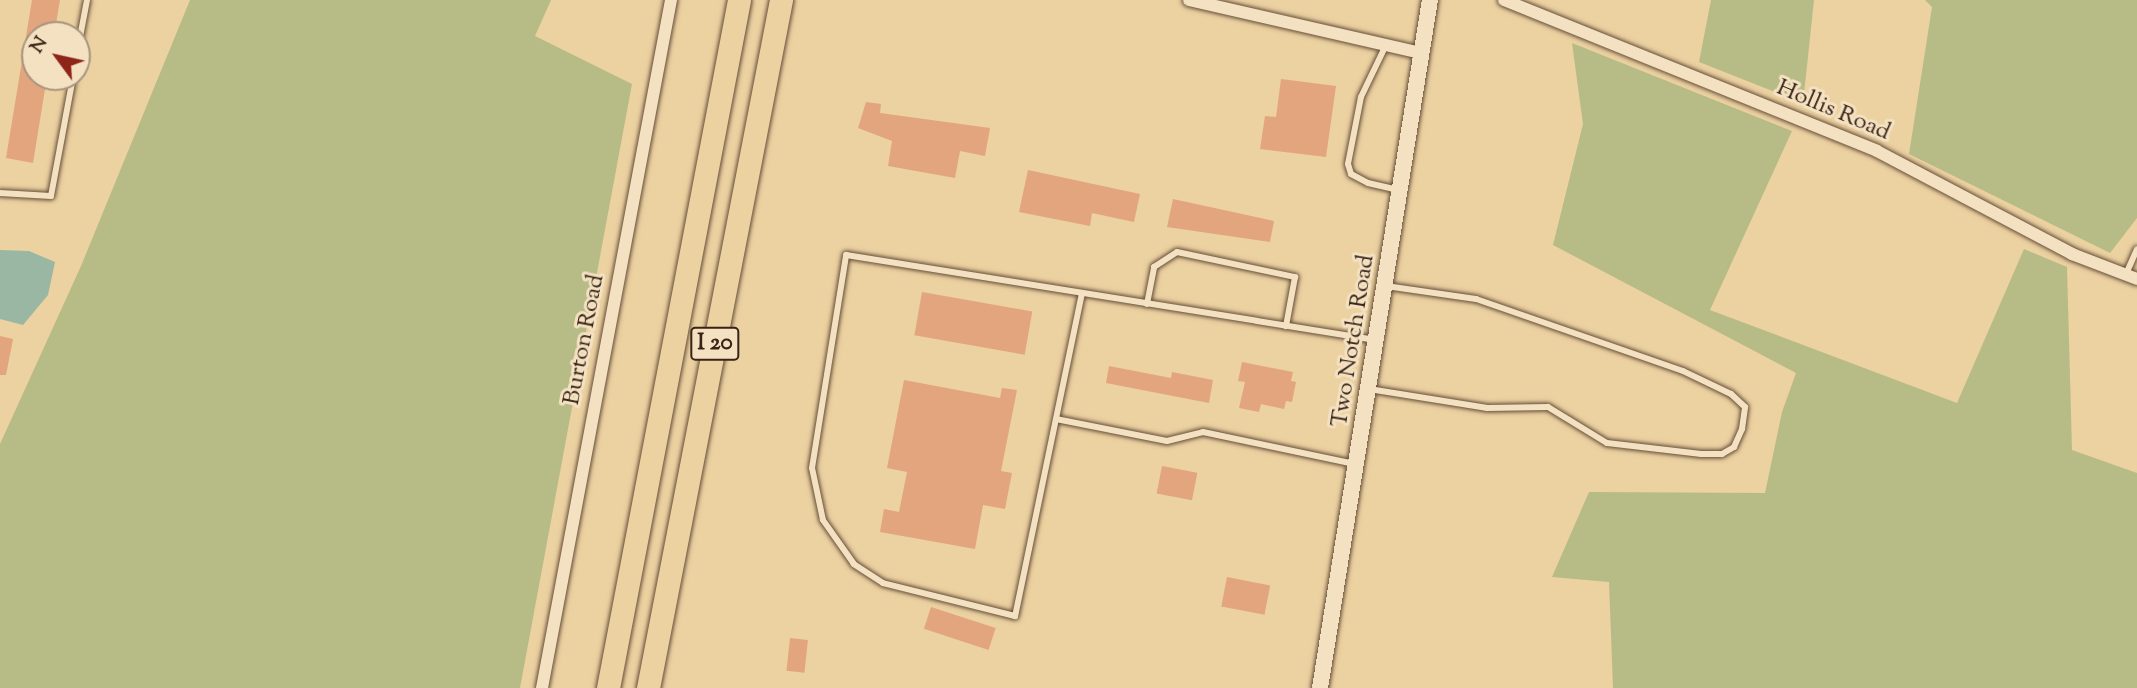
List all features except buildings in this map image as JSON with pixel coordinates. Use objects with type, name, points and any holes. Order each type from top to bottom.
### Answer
[{"type":"highway","name":"I 20","points":[[608,688],[739,0]]},
{"type":"highway","name":"I 20","points":[[648,688],[781,0]]},
{"type":"street","name":"Burton Road","points":[[542,688],[671,0]]},
{"type":"street","points":[[1189,0],[1421,53]]},
{"type":"street","name":"Two Notch Road","points":[[1320,688],[1430,0]]},
{"type":"street","name":"Hollis Road","points":[[1504,0],[1877,151],[2072,254],[2131,276]]},
{"type":"lane","points":[[83,21],[87,0]]},
{"type":"lane","points":[[1387,45],[1361,97],[1348,164],[1351,174],[1368,183],[1400,190]]},
{"type":"lane","points":[[0,193],[51,196],[70,91]]},
{"type":"lane","points":[[2131,276],[2137,249]]},
{"type":"lane","points":[[1147,304],[1154,267],[1177,252],[1296,277],[1286,326]]},
{"type":"lane","points":[[1082,293],[1015,615],[883,583],[854,564],[823,520],[812,468],[846,255],[1082,293],[1147,304],[1286,326],[1377,341]]},
{"type":"lane","points":[[1369,389],[1487,408],[1548,407],[1607,443],[1701,454],[1722,454],[1734,446],[1742,429],[1745,407],[1731,394],[1683,371],[1476,299],[1385,286]]},
{"type":"lane","points":[[1056,419],[1167,441],[1203,432],[1357,464]]},
{"type":"green space","points":[[190,0],[551,0],[535,36],[632,84],[520,688],[0,688],[0,444],[81,266]]},
{"type":"green space","points":[[1711,0],[1814,0],[1803,103],[1699,62]]},
{"type":"green space","points":[[1925,0],[2137,0],[2137,218],[2110,253],[1909,154],[1932,7]]},
{"type":"green space","points":[[1572,43],[1792,131],[1710,310],[1957,403],[2024,249],[2067,267],[2072,450],[2137,473],[2137,688],[1613,688],[1609,582],[1552,577],[1589,492],[1765,493],[1782,412],[1796,373],[1553,245],[1583,124]]},
{"type":"shaded area","points":[[0,250],[29,251],[55,262],[48,295],[23,325],[0,319]]}]
